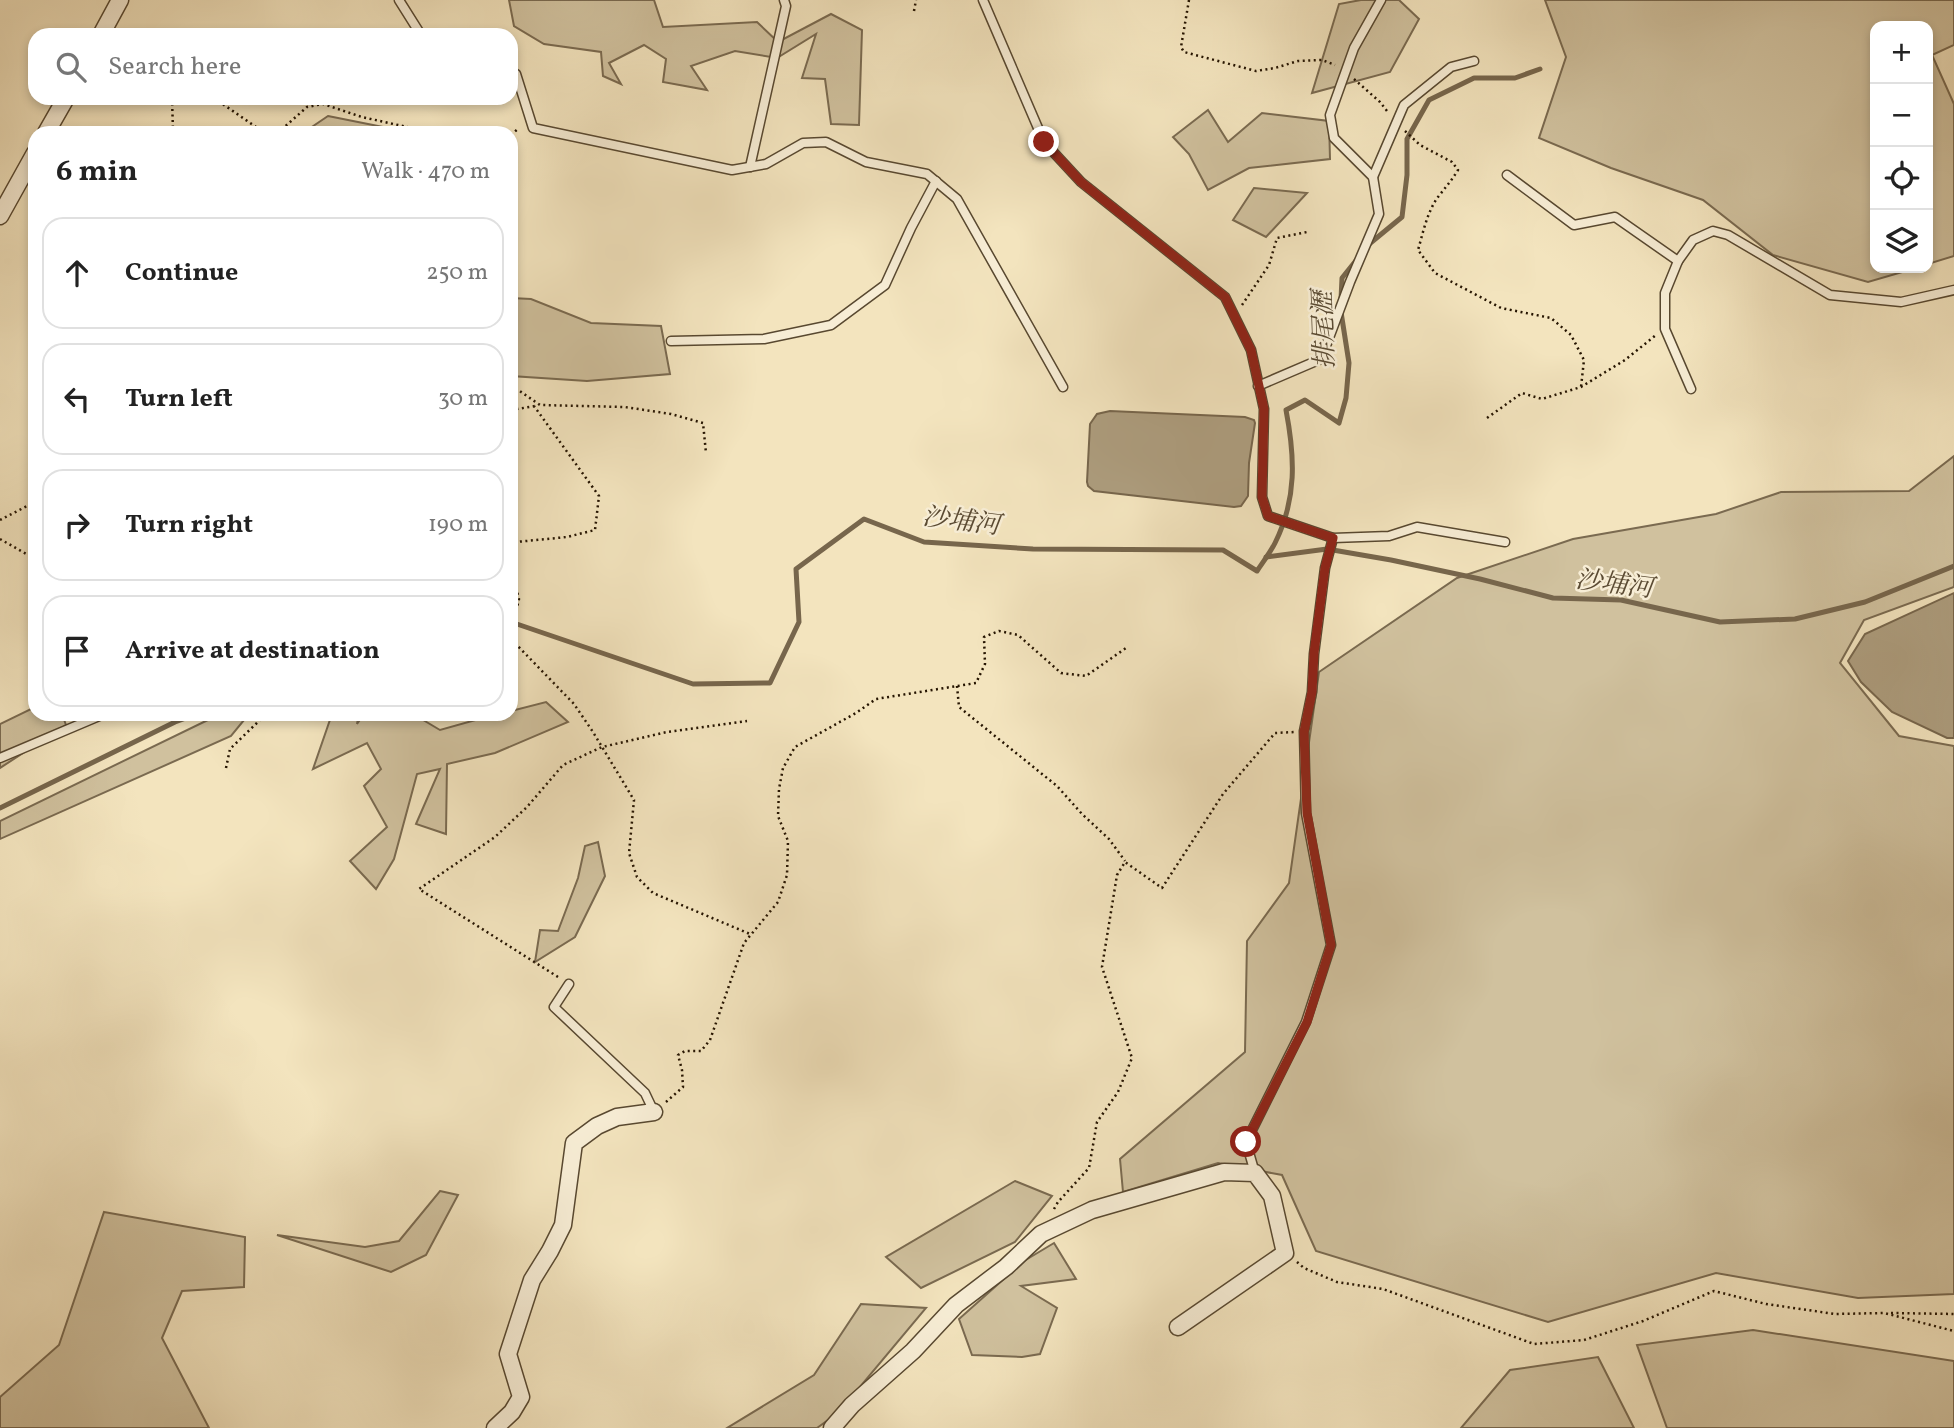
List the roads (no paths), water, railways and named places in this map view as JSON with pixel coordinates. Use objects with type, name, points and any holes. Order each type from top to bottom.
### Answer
[{"type":"street","points":[[105,28],[120,0]]},
{"type":"street","points":[[50,126],[62,105]]},
{"type":"street","points":[[0,216],[28,166]]},
{"type":"street","points":[[495,1428],[512,1412],[521,1397],[508,1354],[532,1280],[551,1251],[563,1224],[574,1143],[597,1126],[617,1117],[654,1112]]},
{"type":"street","points":[[832,1428],[852,1405],[913,1351],[956,1306],[1006,1267],[1041,1234],[1092,1210],[1224,1172],[1255,1173],[1272,1196],[1285,1253],[1178,1326]]},
{"type":"lane","points":[[398,0],[416,28]]},
{"type":"lane","points":[[750,167],[786,6],[784,0]]},
{"type":"lane","points":[[984,0],[1044,142],[1081,182],[1225,297],[1251,350],[1264,409],[1262,497],[1268,516],[1333,538],[1389,536],[1417,527],[1505,542]]},
{"type":"lane","points":[[1373,177],[1334,138],[1330,115],[1354,48],[1381,0]]},
{"type":"lane","points":[[1258,386],[1321,359],[1379,214],[1373,177],[1404,105],[1451,67],[1474,61]]},
{"type":"lane","points":[[518,80],[533,128],[733,170],[766,164],[803,144],[826,142],[866,162],[928,174],[957,199],[1063,387]]},
{"type":"lane","points":[[1507,175],[1574,225],[1615,217],[1678,261]]},
{"type":"lane","points":[[671,341],[764,339],[831,324],[885,285],[936,181]]},
{"type":"lane","points":[[1691,388],[1665,329],[1665,293],[1678,261],[1693,240],[1713,231],[1728,234],[1830,295],[1901,302],[1954,290]]},
{"type":"lane","points":[[1255,1173],[1246,1142],[1307,1022],[1331,945],[1307,813],[1304,732],[1312,692],[1325,568],[1333,538]]},
{"type":"lane","points":[[0,758],[87,721]]},
{"type":"lane","points":[[569,984],[554,1007],[645,1093],[654,1112]]},
{"type":"waterway","name":"排尾瀝","points":[[1368,245],[1402,217],[1407,175],[1407,139],[1429,100],[1474,78],[1515,78],[1540,69]]},
{"type":"waterway","name":"排尾瀝","points":[[1341,299],[1342,278],[1358,258]]},
{"type":"waterway","name":"沙埔河","points":[[518,624],[693,684],[770,683],[799,622],[796,569],[864,519],[924,542],[1033,549],[1223,550],[1257,571],[1282,527],[1291,494],[1291,444],[1286,410],[1305,400],[1339,423],[1346,398],[1349,363],[1341,312]]},
{"type":"waterway","name":"沙埔河","points":[[1266,557],[1327,549],[1480,579],[1553,598],[1621,600],[1720,622],[1795,619],[1865,602],[1954,566]]},
{"type":"waterway","name":"沙埔河","points":[[0,808],[178,721]]}]
